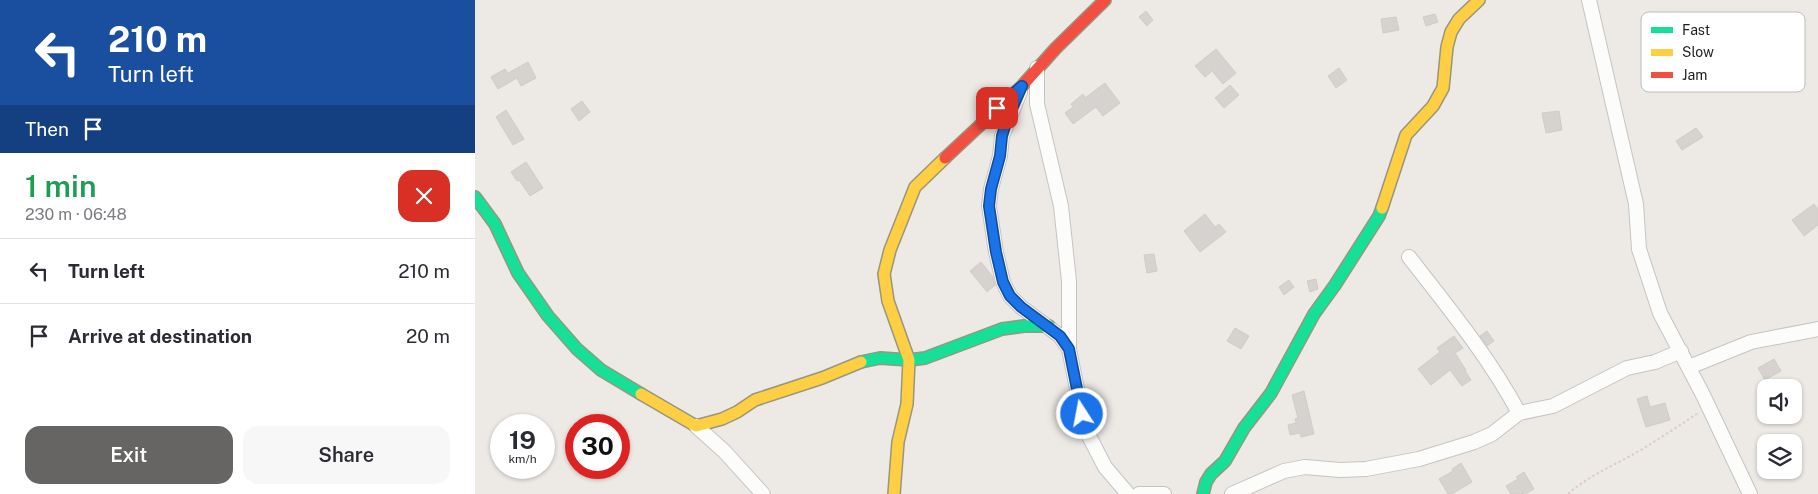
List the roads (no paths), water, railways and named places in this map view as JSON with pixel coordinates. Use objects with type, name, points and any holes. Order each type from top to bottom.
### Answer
[{"type":"street","points":[[894,494],[898,442],[907,404],[909,360],[888,301],[884,274],[890,250],[905,209],[915,188],[930,171],[1022,86],[1037,68],[1105,0]]},
{"type":"street","points":[[1203,494],[1206,482],[1211,474],[1225,461],[1244,428],[1271,393],[1314,314],[1379,216],[1406,135],[1413,124],[1439,99],[1447,66],[1446,45],[1451,31],[1462,16],[1479,0]]},
{"type":"street","points":[[1589,0],[1636,204],[1639,248],[1659,313],[1681,351],[1750,494]]},
{"type":"street","points":[[1037,68],[1037,104],[1061,206],[1069,281],[1069,349],[1082,414],[1089,436],[1105,467],[1128,494]]},
{"type":"street","points":[[1022,86],[1002,136],[1000,156],[991,189],[989,206],[996,252],[1003,282],[1010,296],[1021,307],[1049,326],[1060,336],[1069,349]]},
{"type":"street","points":[[475,197],[495,224],[525,284],[577,349],[607,374],[696,426],[725,451],[763,494]]},
{"type":"street","points":[[1409,256],[1484,355],[1504,385],[1519,413]]},
{"type":"street","points":[[696,426],[722,419],[755,400],[822,378],[861,362],[880,358],[909,360],[932,356],[1002,329],[1024,326],[1049,326]]},
{"type":"street","points":[[1689,367],[1751,342],[1818,329]]},
{"type":"street","points":[[1232,494],[1284,471],[1305,467],[1340,470],[1365,468],[1419,459],[1475,442],[1492,434],[1519,413],[1553,406],[1627,368],[1655,362],[1681,351]]},
{"type":"street","points":[[1139,494],[1164,494]]}]
